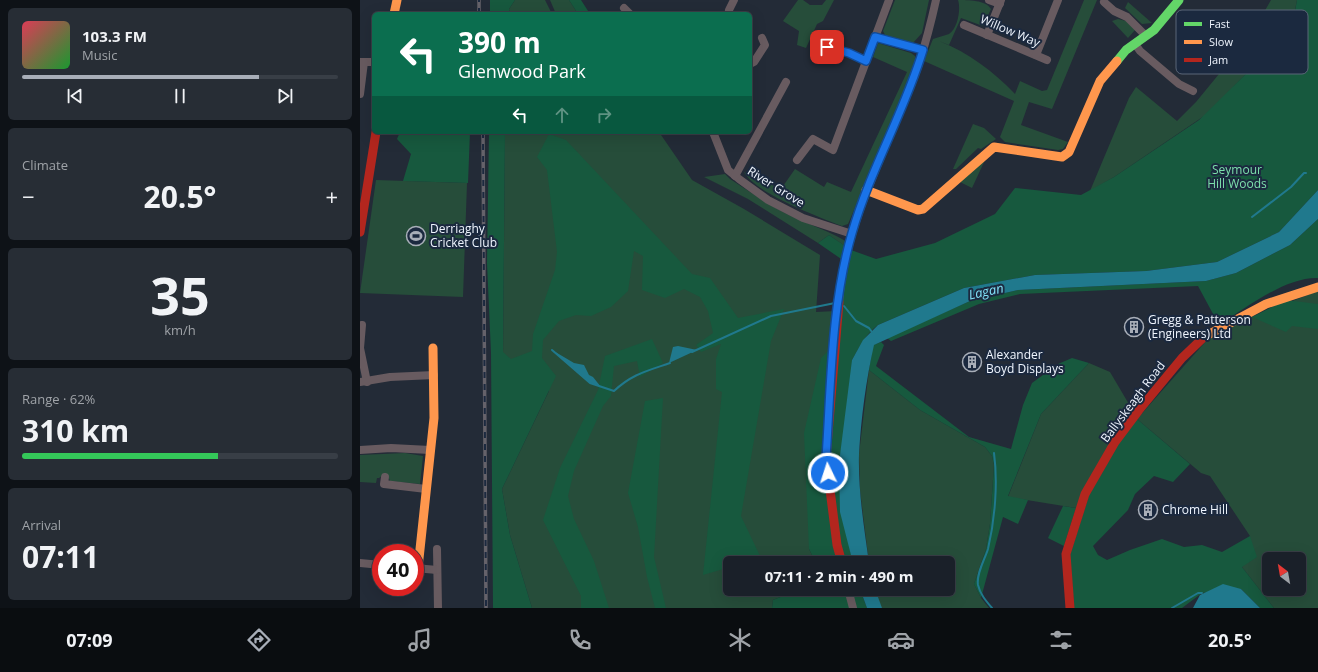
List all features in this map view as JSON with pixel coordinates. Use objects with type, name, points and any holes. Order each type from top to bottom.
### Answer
[{"type":"street","points":[[797,160],[813,140],[833,150],[888,0]]},
{"type":"street","points":[[840,556],[837,545],[826,458],[839,303],[845,258],[866,190],[909,90],[923,50],[936,0]]},
{"type":"street","points":[[986,35],[1001,2],[989,0]]},
{"type":"street","points":[[1036,55],[1058,0]]},
{"type":"street","points":[[866,190],[918,210],[923,209],[994,147],[1062,157],[1069,152],[1100,81],[1126,50],[1154,30],[1179,0]]},
{"type":"street","points":[[394,12],[396,1]]},
{"type":"street","points":[[1104,2],[1114,11],[1127,17],[1146,36]]},
{"type":"street","name":"Willow Way","points":[[964,25],[1046,60]]},
{"type":"street","points":[[875,37],[923,50]]},
{"type":"street","points":[[752,63],[765,46],[762,38]]},
{"type":"street","points":[[1135,44],[1140,51],[1179,84],[1193,92]]},
{"type":"street","points":[[827,47],[849,53],[866,61]]},
{"type":"street","points":[[360,94],[362,62]]},
{"type":"street","points":[[735,176],[786,82]]},
{"type":"street","points":[[360,232],[376,134]]},
{"type":"street","name":"River Grove","points":[[714,134],[728,170],[768,200],[803,218],[852,234]]},
{"type":"street","name":"Ballyskeagh Road","points":[[1070,608],[1066,554],[1085,494],[1116,442],[1139,410],[1182,358],[1204,337],[1266,304],[1295,293],[1318,287]]},
{"type":"street","points":[[362,325],[360,348],[363,382],[390,376],[434,375]]},
{"type":"street","points":[[420,544],[434,418],[434,348]]},
{"type":"street","points":[[360,450],[391,448],[430,450]]},
{"type":"street","points":[[384,478],[384,484],[426,489]]},
{"type":"street","points":[[437,549],[438,608]]},
{"type":"street","points":[[360,563],[372,564]]},
{"type":"street","points":[[424,569],[437,570]]},
{"type":"street","points":[[850,596],[853,608]]},
{"type":"green space","points":[[490,0],[515,0],[509,9],[510,12],[490,12]]},
{"type":"green space","points":[[515,0],[545,0],[551,12],[510,12],[509,9]]},
{"type":"green space","points":[[550,0],[569,0],[577,12],[555,12]]},
{"type":"green space","points":[[569,0],[581,0],[589,12],[577,12]]},
{"type":"green space","points":[[798,0],[803,0],[810,5],[822,5],[826,0],[834,0],[823,21],[817,24],[806,48],[797,45],[799,31],[783,21]]},
{"type":"green space","points":[[895,0],[929,0],[922,33],[912,44],[886,37],[883,31]]},
{"type":"green space","points":[[958,0],[972,0],[981,2],[989,6],[991,9],[983,26],[961,18],[949,45],[939,41],[980,63],[1015,94],[1020,81],[1042,91],[1047,90],[1084,0],[1097,0],[1052,109],[1029,102],[1021,125],[1068,142],[1063,149],[1058,150],[1005,142],[1000,137],[1014,101],[924,61],[933,39],[949,34],[955,27],[959,13]]},
{"type":"green space","points":[[1271,0],[1297,0],[1295,10],[1265,10]]},
{"type":"green space","name":"Seymour Hill Woods","points":[[1297,0],[1318,0],[1318,190],[1279,232],[1217,262],[1146,271],[1035,275],[964,288],[878,325],[860,345],[852,360],[849,545],[851,556],[812,556],[809,549],[804,433],[821,358],[833,346],[847,263],[818,243],[829,235],[851,250],[876,259],[935,243],[995,214],[1015,188],[1081,195],[1114,177],[1199,120],[1246,74],[1308,74],[1308,10],[1295,10]]},
{"type":"green space","points":[[1128,2],[1152,23],[1142,24],[1125,8]]},
{"type":"green space","points":[[1118,19],[1126,21],[1135,30],[1128,38],[1112,21]]},
{"type":"green space","points":[[878,43],[911,53],[915,56],[917,64],[848,224],[842,226],[788,204],[750,180],[744,172],[781,189],[795,169],[824,187],[827,182],[851,192],[907,72],[873,57]]},
{"type":"green space","points":[[1219,74],[1246,74],[1233,87],[1318,91],[1108,224],[1204,116],[1114,177],[1090,191],[1129,98],[1136,87],[1177,121],[1196,102]]},
{"type":"green space","points":[[973,124],[984,128],[996,139],[981,149],[978,148],[956,169],[953,169]]},
{"type":"green space","points":[[399,134],[470,134],[468,183],[403,181],[411,154],[397,139]]},
{"type":"green space","points":[[489,134],[506,134],[503,352],[511,359],[532,351],[533,334],[555,270],[557,252],[547,170],[537,157],[549,134],[566,140],[692,274],[710,278],[738,318],[784,309],[771,341],[741,516],[760,556],[723,556],[723,569],[703,575],[722,392],[716,389],[716,359],[721,344],[701,352],[696,345],[713,333],[708,311],[700,297],[684,289],[665,298],[642,290],[643,256],[634,251],[628,291],[611,307],[591,316],[576,315],[559,321],[543,340],[542,358],[556,376],[502,489],[510,535],[532,608],[493,608],[491,353],[487,263]]},
{"type":"green space","points":[[506,134],[660,134],[692,180],[744,209],[820,255],[816,312],[836,311],[809,549],[812,556],[723,556],[723,596],[783,596],[773,600],[772,608],[532,608],[510,535],[502,489],[549,391],[503,353]]},
{"type":"green space","points":[[985,160],[972,188],[960,182]]},
{"type":"green space","points":[[725,174],[730,179],[791,216],[847,242],[845,246],[829,235],[818,243],[748,199],[704,177]]},
{"type":"green space","name":"Derriaghy Cricket Club","points":[[376,180],[467,183],[463,297],[360,293]]},
{"type":"green space","points":[[1318,219],[1318,278],[1305,279],[1279,288],[1253,302],[1219,325],[1198,286],[1020,294],[979,304],[891,341],[887,338],[970,301],[1018,290],[1206,281],[1236,273],[1290,245]]},
{"type":"green space","points":[[1318,291],[1318,608],[1274,608],[1265,596],[1306,596],[1306,552],[1262,552],[1262,593],[1242,567],[1250,536],[1210,476],[1201,473],[1137,419],[1207,340],[1249,318]]},
{"type":"green space","points":[[1286,300],[1318,304],[1318,329],[1292,326],[1286,332],[1252,317]]},
{"type":"green space","points":[[652,339],[663,363],[640,377],[637,361],[614,366],[611,396],[603,406],[574,471],[568,496],[574,519],[594,561],[609,608],[581,608],[581,596],[543,520],[560,468],[598,390],[605,356]]},
{"type":"green space","points":[[881,342],[884,345],[876,366],[969,437],[1011,449],[1023,405],[1032,383],[1058,364],[1072,358],[1089,363],[1041,414],[1008,496],[1028,500],[1018,524],[1003,517],[981,598],[974,584],[986,549],[990,524],[994,465],[992,456],[985,447],[920,410],[869,370],[873,345]]},
{"type":"green space","points":[[1089,363],[1110,372],[1133,411],[1076,508],[1008,497],[1041,414]]},
{"type":"green space","points":[[869,370],[920,410],[985,447],[992,456],[994,465],[990,524],[986,549],[974,584],[981,598],[989,608],[882,608],[880,606],[877,596],[955,596],[955,556],[868,556],[860,490],[859,454]]},
{"type":"green space","points":[[663,398],[654,557],[666,608],[655,608],[647,577],[638,527],[628,493],[645,401]]},
{"type":"green space","points":[[1137,419],[1190,464],[1173,482],[1154,476],[1135,494],[1128,510],[1093,546],[1098,555],[1107,560],[1162,539],[1184,547],[1202,545],[1222,552],[1250,536],[1257,557],[1242,567],[1262,593],[1262,596],[1265,596],[1274,608],[1260,608],[1241,589],[1202,593],[1182,608],[1074,608],[1070,555],[1089,495],[1119,443]]},
{"type":"green space","points":[[405,453],[423,456],[420,484],[390,481],[388,476],[383,475],[377,478],[376,483],[360,482],[360,455]]},
{"type":"green space","points":[[1063,506],[1076,508],[1064,546],[1048,538]]},
{"type":"green space","points":[[783,596],[863,596],[867,608],[772,608],[773,600]]},
{"type":"water","name":"Lagan","points":[[1318,190],[1318,219],[1290,245],[1236,273],[1206,281],[1018,290],[970,301],[874,345],[864,399],[859,454],[860,495],[868,556],[851,556],[840,512],[839,463],[852,360],[863,340],[878,325],[964,288],[1035,275],[1146,271],[1217,262],[1279,232]]},
{"type":"water","points":[[678,346],[697,350],[669,363],[673,347]]},
{"type":"water","points":[[552,350],[574,363],[584,365],[589,375],[593,377],[601,387],[590,383]]},
{"type":"water","points":[[1223,584],[1241,589],[1260,608],[1193,608],[1200,595]]},
{"type":"water","points":[[863,596],[878,596],[882,608],[867,608]]},
{"type":"waterway","points":[[1252,217],[1291,187],[1304,173],[1306,173]]},
{"type":"waterway","points":[[692,352],[771,316],[835,303]]},
{"type":"waterway","points":[[844,306],[856,321],[869,328],[872,332]]},
{"type":"waterway","points":[[552,350],[590,383],[614,391],[634,377],[670,363]]},
{"type":"waterway","points":[[992,608],[985,600],[979,588],[978,581],[979,571],[988,549],[994,513],[996,489],[994,453]]},
{"type":"waterway","points":[[1172,608],[1198,593],[1202,593]]},
{"type":"railway","points":[[479,0],[479,12]]},
{"type":"railway","points":[[483,134],[486,608]]},
{"type":"traffic: fast","points":[[1117,61],[1126,50],[1154,30],[1179,0]]},
{"type":"traffic: slow","points":[[394,12],[397,0]]},
{"type":"traffic: slow","points":[[866,190],[918,210],[923,209],[994,147],[1062,157],[1069,152],[1100,81],[1117,61]]},
{"type":"traffic: slow","points":[[1204,337],[1266,304],[1318,287]]},
{"type":"traffic: slow","points":[[421,544],[434,418],[433,348]]},
{"type":"traffic: jam","points":[[360,232],[376,134]]},
{"type":"traffic: jam","points":[[839,302],[826,458],[837,545],[840,556]]},
{"type":"traffic: jam","points":[[1070,608],[1066,554],[1085,494],[1115,442],[1139,410],[1182,358],[1204,337]]},
{"type":"place","name":"Derriaghy Cricket Club","points":[[416,236]]},
{"type":"place","name":"Gregg & Patterson (Engineers) Ltd","points":[[1134,327]]},
{"type":"place","name":"Alexander Boyd Displays","points":[[972,362]]},
{"type":"place","name":"Chrome Hill","points":[[1148,510]]},
{"type":"route","points":[[827,47],[849,53],[866,61],[875,37],[907,47],[923,50],[909,90],[866,190],[845,258],[834,347],[826,458],[828,473]]}]
